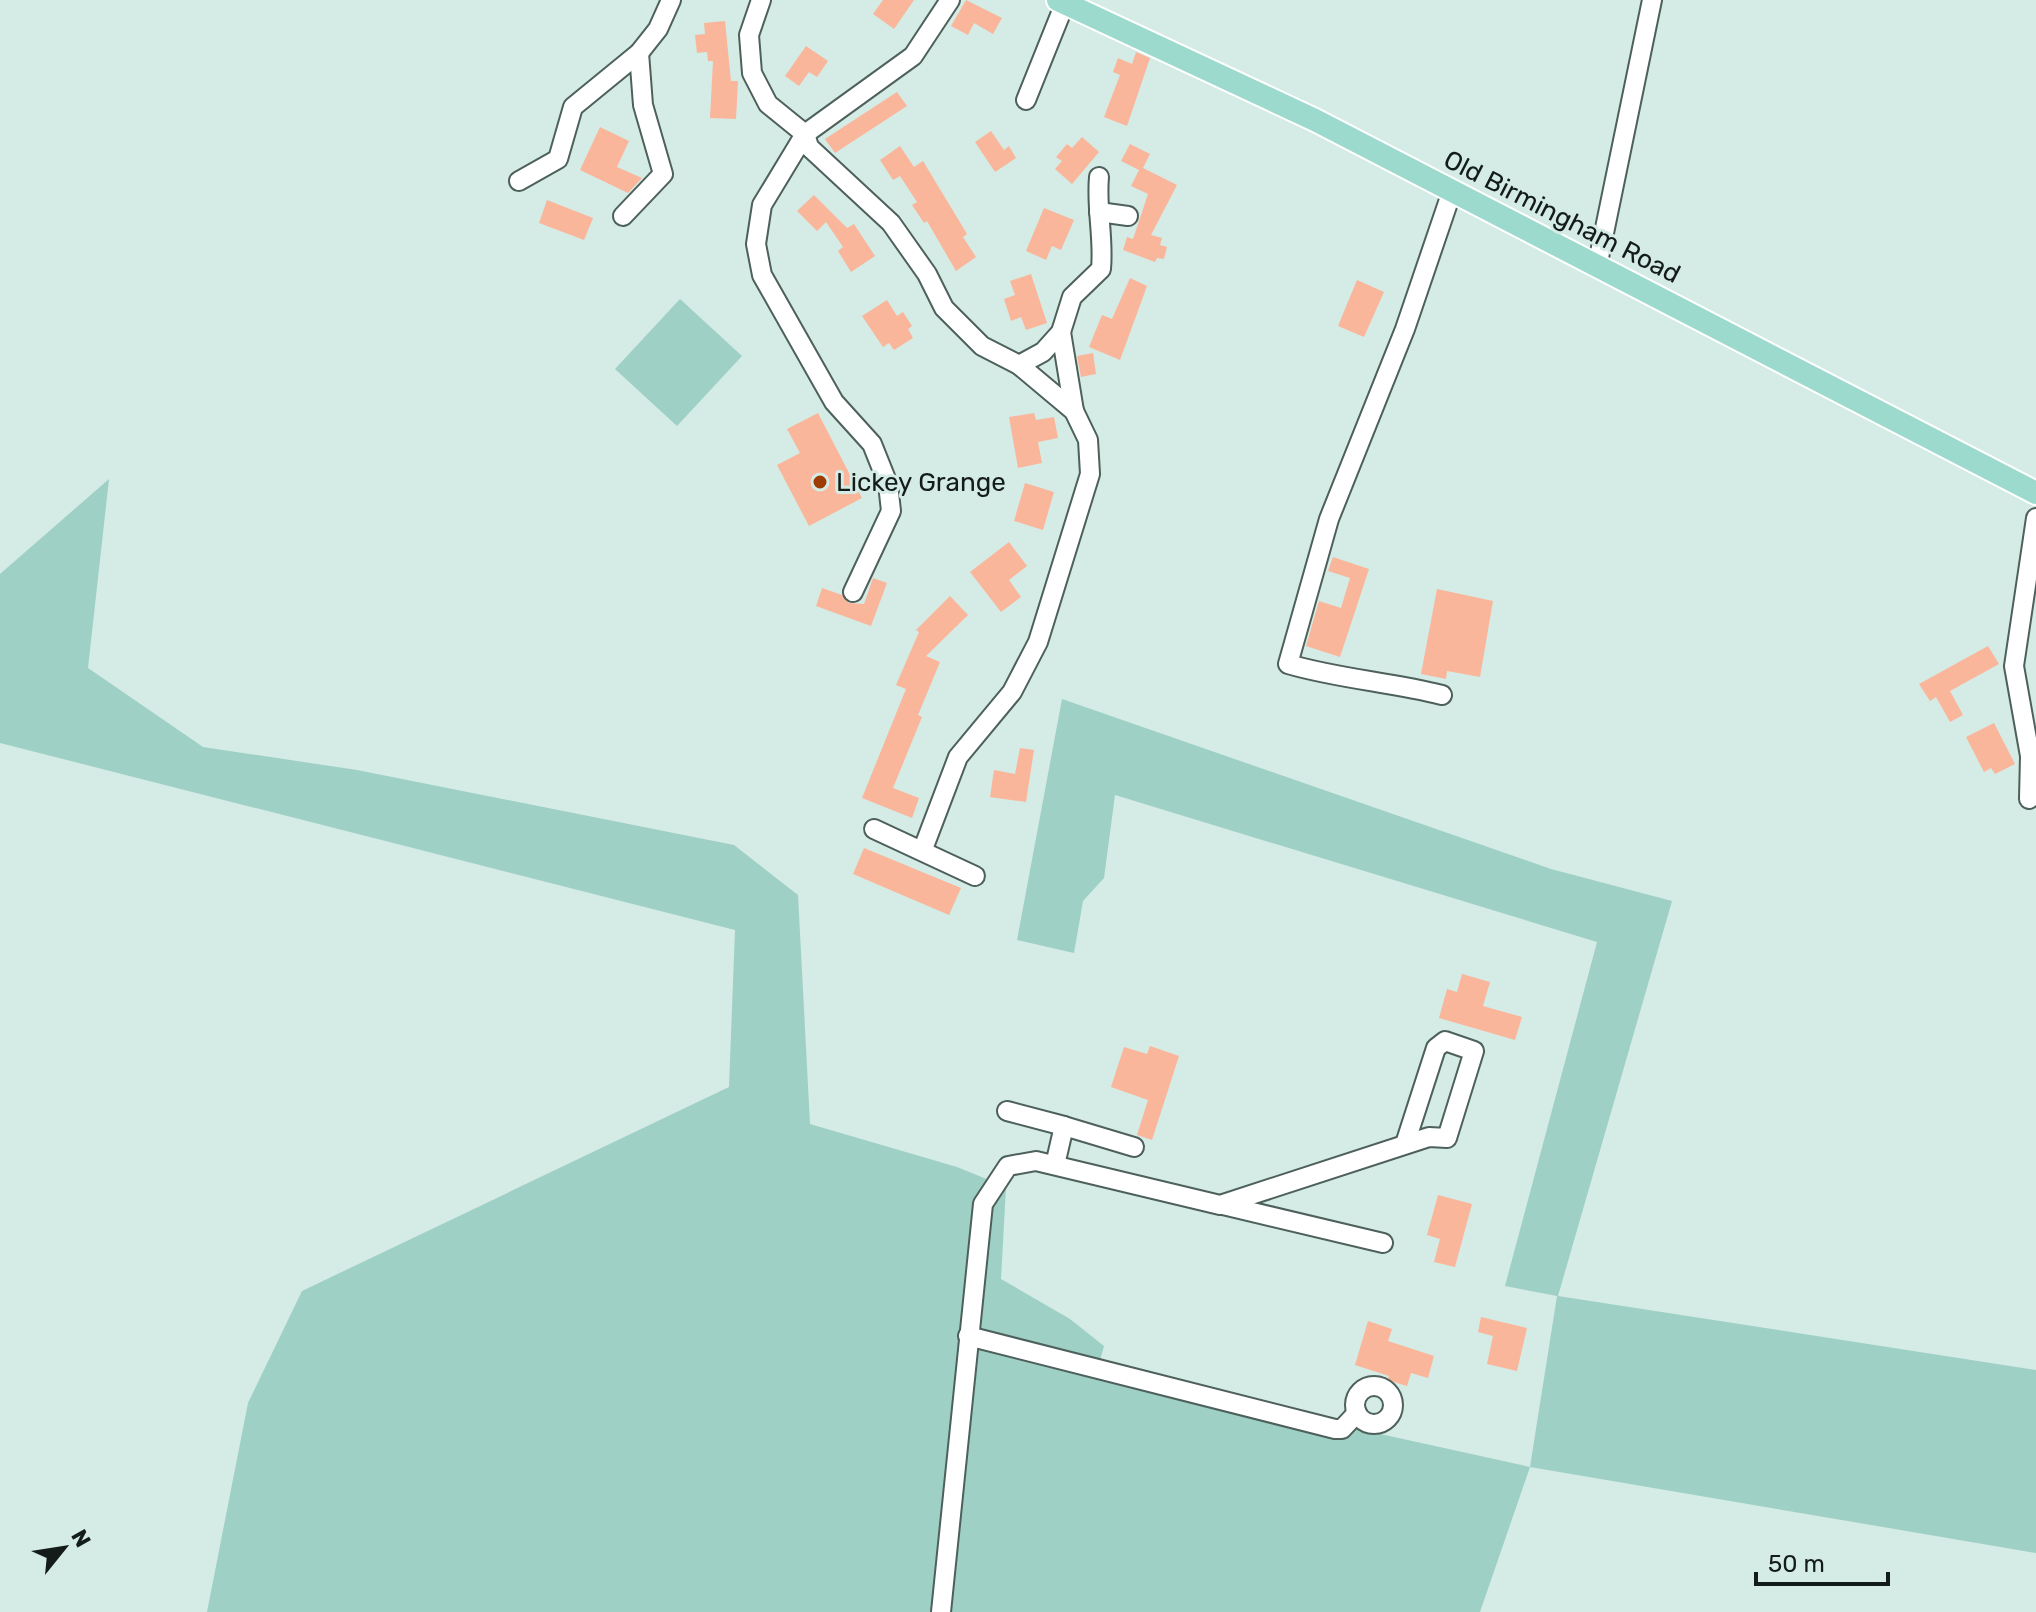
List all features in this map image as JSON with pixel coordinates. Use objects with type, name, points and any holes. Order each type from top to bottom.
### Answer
[{"type":"main road","name":"Old Birmingham Road","points":[[1061,2],[1315,120],[2036,493]]},
{"type":"street","points":[[519,181],[558,159],[573,107],[639,53],[658,29],[671,0]]},
{"type":"street","points":[[761,0],[749,35],[752,73],[768,104],[805,134],[809,147],[891,223],[927,274],[944,308],[982,346],[1019,365],[1074,411]]},
{"type":"street","points":[[853,592],[891,511],[888,484],[872,444],[834,402],[762,275],[756,244],[762,205],[805,134],[913,56],[950,0]]},
{"type":"street","points":[[1597,267],[1652,0]]},
{"type":"street","points":[[1026,100],[1061,2]]},
{"type":"street","points":[[623,216],[663,174],[643,105],[639,53]]},
{"type":"street","points":[[1019,365],[1043,352],[1061,332],[1072,297],[1101,269],[1104,238],[1099,212],[1099,177]]},
{"type":"street","points":[[1442,695],[1392,682],[1326,675],[1288,664],[1329,519],[1405,329],[1452,191]]},
{"type":"street","points":[[1099,212],[1128,216]]},
{"type":"street","points":[[923,849],[958,757],[1012,692],[1038,642],[1090,474],[1088,440],[1074,411],[1061,332]]},
{"type":"street","points":[[2029,799],[2030,756],[2014,666],[2036,518]]},
{"type":"street","points":[[874,829],[923,849],[975,876]]},
{"type":"street","points":[[1220,1205],[1405,1144],[1429,1137],[1447,1138],[1474,1051],[1445,1041],[1436,1048],[1405,1144]]},
{"type":"street","points":[[1007,1111],[1134,1147]]},
{"type":"street","points":[[1055,1165],[1064,1126]]},
{"type":"street","points":[[941,1612],[983,1204],[1008,1166],[1036,1161],[1383,1243]]},
{"type":"street","points":[[968,1336],[1335,1429],[1342,1429],[1357,1413]]},
{"type":"green space","points":[[680,299],[742,356],[677,426],[615,369]]},
{"type":"green space","points":[[109,479],[88,668],[203,747],[357,770],[734,845],[798,895],[810,1124],[957,1167],[1006,1187],[1001,1279],[1070,1319],[1104,1346],[1099,1364],[1248,1405],[1530,1467],[1480,1612],[207,1612],[248,1403],[302,1291],[729,1087],[735,930],[0,743],[0,574]]},
{"type":"green space","points":[[1062,699],[1551,869],[1672,901],[1558,1296],[2036,1370],[2036,1553],[1530,1467],[1557,1296],[1505,1286],[1597,942],[1115,795],[1104,878],[1083,901],[1074,953],[1017,940]]},
{"type":"building","points":[[883,0],[914,0],[894,29],[873,14]]},
{"type":"building","points":[[966,0],[1002,18],[993,34],[974,23],[968,35],[951,26]]},
{"type":"building","points":[[725,21],[731,81],[738,81],[736,119],[710,118],[713,61],[708,61],[707,52],[697,53],[695,35],[705,34],[704,23]]},
{"type":"building","points":[[806,46],[828,61],[817,77],[809,72],[799,86],[785,76]]},
{"type":"building","points":[[1136,52],[1150,58],[1127,126],[1104,117],[1120,75],[1113,72],[1118,58],[1132,64]]},
{"type":"building","points":[[897,92],[907,106],[835,153],[825,139]]},
{"type":"building","points":[[600,127],[629,141],[617,167],[642,178],[628,193],[580,170]]},
{"type":"building","points":[[991,131],[1004,150],[1009,146],[1016,158],[995,172],[975,142]]},
{"type":"building","points":[[1082,137],[1099,152],[1072,184],[1055,169],[1062,161],[1056,157],[1067,144],[1072,148]]},
{"type":"building","points":[[1130,144],[1150,154],[1143,168],[1177,185],[1151,235],[1162,238],[1160,245],[1167,247],[1164,259],[1157,258],[1155,262],[1123,250],[1127,237],[1133,239],[1148,194],[1131,186],[1139,170],[1121,161]]},
{"type":"building","points":[[900,146],[914,167],[923,161],[967,234],[963,237],[976,257],[956,271],[927,221],[924,223],[912,205],[917,202],[900,176],[893,180],[880,160]]},
{"type":"building","points":[[814,195],[847,228],[854,224],[875,256],[851,272],[838,251],[843,247],[826,222],[817,231],[797,211]]},
{"type":"building","points":[[547,200],[593,218],[584,240],[539,223]]},
{"type":"building","points":[[1044,208],[1074,220],[1061,250],[1052,246],[1046,260],[1026,251]]},
{"type":"building","points":[[1031,274],[1047,323],[1026,330],[1021,317],[1011,321],[1004,299],[1015,295],[1010,281]]},
{"type":"building","points":[[1130,278],[1147,286],[1120,360],[1089,347],[1102,315],[1112,319]]},
{"type":"building","points":[[1357,280],[1384,292],[1364,337],[1338,326]]},
{"type":"building","points":[[887,300],[897,316],[903,312],[912,326],[908,329],[913,338],[894,350],[889,343],[883,347],[862,316]]},
{"type":"building","points":[[1093,353],[1096,374],[1081,377],[1077,356]]},
{"type":"building","name":"Lickey Grange","points":[[818,413],[862,498],[809,526],[777,465],[800,453],[787,429]]},
{"type":"building","points":[[1034,413],[1036,420],[1054,417],[1058,438],[1038,442],[1042,463],[1018,468],[1009,417]]},
{"type":"building","points":[[1025,483],[1054,492],[1043,530],[1014,521]]},
{"type":"building","points":[[1009,542],[1027,566],[1009,580],[1021,597],[1001,612],[970,572]]},
{"type":"building","points":[[1333,557],[1369,569],[1340,657],[1306,646],[1319,601],[1341,608],[1350,578],[1328,571]]},
{"type":"building","points":[[873,578],[887,583],[871,626],[816,606],[822,588],[842,595],[849,603],[864,604]]},
{"type":"building","points":[[1437,589],[1493,601],[1480,677],[1447,671],[1446,679],[1421,674]]},
{"type":"building","points":[[950,596],[968,615],[926,656],[940,662],[893,788],[919,798],[912,818],[862,798],[906,689],[896,685],[919,632],[916,630]]},
{"type":"building","points":[[1988,646],[1999,664],[1950,691],[1963,715],[1950,722],[1936,697],[1930,701],[1919,684]]},
{"type":"building","points":[[1994,723],[2015,764],[1995,774],[1991,768],[1984,772],[1966,737]]},
{"type":"building","points":[[1020,748],[1034,750],[1026,802],[990,797],[994,770],[1015,774]]},
{"type":"building","points":[[864,848],[961,888],[949,915],[853,874]]},
{"type":"building","points":[[1462,974],[1490,982],[1483,1006],[1522,1017],[1515,1040],[1439,1018],[1447,989],[1457,992]]},
{"type":"building","points":[[1150,1046],[1179,1056],[1152,1140],[1137,1135],[1148,1100],[1111,1087],[1124,1047],[1147,1054]]},
{"type":"building","points":[[1438,1195],[1472,1204],[1455,1267],[1434,1262],[1440,1239],[1427,1235]]},
{"type":"building","points":[[1481,1317],[1527,1328],[1517,1371],[1487,1364],[1493,1336],[1478,1332]]},
{"type":"building","points":[[1368,1321],[1392,1329],[1388,1341],[1434,1356],[1428,1378],[1411,1373],[1407,1386],[1387,1380],[1389,1376],[1355,1365]]},
{"type":"place","name":"Lickey Grange","points":[[820,482]]}]
